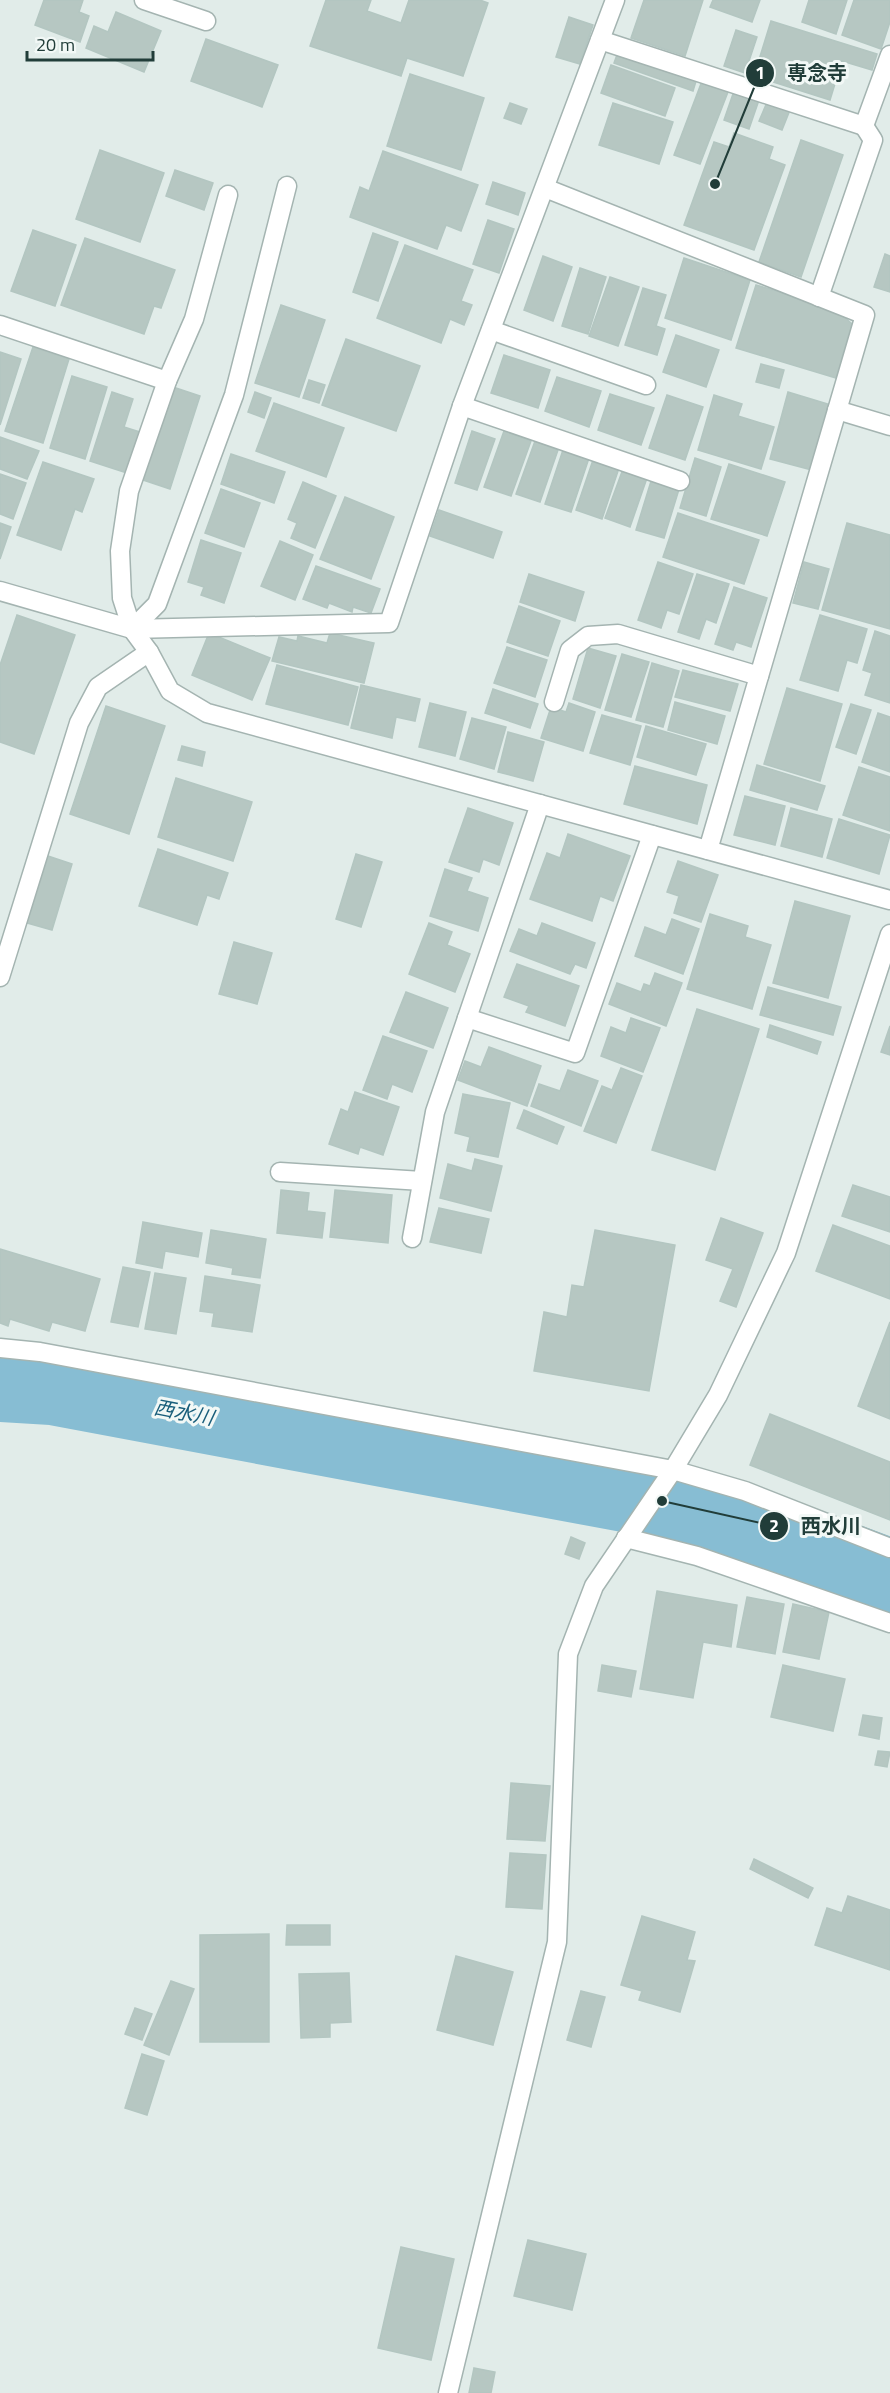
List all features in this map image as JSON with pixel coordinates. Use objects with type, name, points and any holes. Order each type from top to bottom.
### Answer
[{"type":"street","points":[[144,0],[206,21]]},
{"type":"street","points":[[0,591],[132,629],[389,622],[462,406],[615,0]]},
{"type":"street","points":[[600,40],[864,126],[873,140],[819,297]]},
{"type":"street","points":[[864,126],[890,55]]},
{"type":"street","points":[[132,629],[158,604],[234,395],[287,186]]},
{"type":"street","points":[[545,188],[865,315],[708,850]]},
{"type":"street","points":[[228,195],[194,319],[167,381],[129,491],[120,551],[122,598],[132,629],[149,652],[170,691],[207,713],[890,900]]},
{"type":"street","points":[[0,325],[167,381]]},
{"type":"street","points":[[491,330],[646,385]]},
{"type":"street","points":[[462,406],[680,481]]},
{"type":"street","points":[[837,410],[890,426]]},
{"type":"street","points":[[554,702],[570,650],[588,636],[618,634],[759,676]]},
{"type":"street","points":[[0,977],[79,723],[98,687],[149,652]]},
{"type":"street","points":[[412,1238],[435,1113],[540,804]]},
{"type":"street","points":[[467,1018],[575,1053],[652,835]]},
{"type":"street","points":[[448,2393],[557,1942],[568,1654],[594,1586],[673,1470],[718,1395],[786,1253],[890,934]]},
{"type":"street","points":[[280,1172],[422,1181]]},
{"type":"street","points":[[0,1348],[52,1354],[673,1470],[745,1491],[890,1548]]},
{"type":"street","points":[[626,1538],[697,1556],[890,1623]]},
{"type":"building","points":[[44,0],[83,0],[79,12],[89,16],[80,42],[35,25]]},
{"type":"building","points":[[326,0],[371,0],[367,11],[401,23],[409,0],[480,0],[488,3],[463,76],[407,58],[401,76],[310,46]]},
{"type":"building","points":[[644,0],[703,0],[685,56],[631,38]]},
{"type":"building","points":[[713,0],[760,0],[752,22],[710,7]]},
{"type":"building","points":[[809,0],[847,0],[836,34],[802,22]]},
{"type":"building","points":[[854,0],[890,0],[890,22],[881,49],[842,35]]},
{"type":"building","points":[[116,12],[161,31],[144,72],[86,48],[94,26],[108,32]]},
{"type":"building","points":[[569,17],[593,25],[580,64],[556,57]]},
{"type":"building","points":[[771,21],[877,54],[872,70],[842,61],[830,100],[754,76]]},
{"type":"building","points":[[736,30],[757,37],[745,73],[724,66]]},
{"type":"building","points":[[206,39],[278,65],[262,107],[191,81]]},
{"type":"building","points":[[618,52],[697,78],[693,91],[614,63]]},
{"type":"building","points":[[611,65],[675,88],[665,116],[601,93]]},
{"type":"building","points":[[410,74],[484,98],[461,170],[387,146]]},
{"type":"building","points":[[702,81],[728,92],[700,164],[674,155]]},
{"type":"building","points":[[734,91],[759,100],[749,129],[724,120]]},
{"type":"building","points":[[768,100],[790,110],[782,130],[759,121]]},
{"type":"building","points":[[510,103],[527,109],[521,124],[504,118]]},
{"type":"building","points":[[613,103],[673,122],[659,164],[599,145]]},
{"type":"building","points":[[734,133],[773,147],[769,159],[785,165],[754,250],[684,225],[714,142],[729,147]]},
{"type":"building","points":[[801,140],[843,155],[801,277],[759,262]]},
{"type":"building","points":[[100,150],[164,173],[140,242],[76,219]]},
{"type":"building","points":[[383,151],[478,185],[461,231],[446,225],[437,249],[350,217],[360,187],[369,191]]},
{"type":"building","points":[[175,170],[213,183],[204,210],[166,196]]},
{"type":"building","points":[[493,182],[525,193],[518,215],[486,204]]},
{"type":"building","points":[[488,220],[514,229],[499,273],[473,264]]},
{"type":"building","points":[[33,230],[76,245],[55,306],[11,291]]},
{"type":"building","points":[[373,233],[398,242],[378,301],[353,292]]},
{"type":"building","points":[[85,238],[175,270],[161,308],[154,306],[144,334],[61,305]]},
{"type":"building","points":[[405,245],[473,270],[461,301],[472,305],[464,325],[450,319],[441,343],[377,318]]},
{"type":"building","points":[[885,254],[890,256],[890,292],[874,287]]},
{"type":"building","points":[[543,256],[572,267],[553,321],[524,310]]},
{"type":"building","points":[[684,258],[750,280],[731,340],[665,318]]},
{"type":"building","points":[[580,268],[606,277],[588,334],[562,326]]},
{"type":"building","points":[[610,277],[639,287],[618,346],[589,336]]},
{"type":"building","points":[[756,285],[834,308],[852,324],[836,378],[736,348]]},
{"type":"building","points":[[643,288],[666,295],[656,326],[665,329],[657,355],[625,345]]},
{"type":"building","points":[[281,305],[325,320],[299,397],[255,383]]},
{"type":"building","points":[[676,335],[719,350],[706,387],[663,372]]},
{"type":"building","points":[[346,339],[420,366],[396,431],[322,405]]},
{"type":"building","points":[[33,347],[69,359],[43,443],[5,431]]},
{"type":"building","points":[[0,352],[21,359],[0,425]]},
{"type":"building","points":[[504,355],[550,370],[538,408],[491,393]]},
{"type":"building","points":[[761,364],[784,370],[779,388],[756,382]]},
{"type":"building","points":[[72,376],[107,387],[85,459],[50,448]]},
{"type":"building","points":[[557,377],[601,391],[589,427],[545,411]]},
{"type":"building","points":[[309,380],[325,385],[319,403],[303,398]]},
{"type":"building","points":[[173,387],[200,396],[170,489],[143,480]]},
{"type":"building","points":[[112,392],[133,399],[124,427],[140,432],[127,473],[90,461]]},
{"type":"building","points":[[255,392],[271,398],[264,418],[248,412]]},
{"type":"building","points":[[788,392],[831,405],[812,470],[770,459]]},
{"type":"building","points":[[610,394],[654,408],[641,445],[598,430]]},
{"type":"building","points":[[667,395],[703,407],[685,460],[649,448]]},
{"type":"building","points":[[714,395],[742,404],[738,416],[774,427],[761,469],[698,450]]},
{"type":"building","points":[[274,403],[344,428],[326,477],[256,451]]},
{"type":"building","points":[[472,431],[495,439],[477,490],[455,483]]},
{"type":"building","points":[[504,431],[531,441],[511,496],[484,487]]},
{"type":"building","points":[[0,437],[39,451],[27,479],[0,469]]},
{"type":"building","points":[[535,441],[558,450],[540,502],[516,494]]},
{"type":"building","points":[[563,450],[589,458],[571,512],[545,504]]},
{"type":"building","points":[[231,454],[285,472],[274,503],[221,484]]},
{"type":"building","points":[[695,458],[721,467],[706,516],[680,508]]},
{"type":"building","points":[[593,460],[619,468],[602,519],[576,510]]},
{"type":"building","points":[[43,462],[94,479],[82,512],[75,509],[61,550],[17,535]]},
{"type":"building","points":[[729,464],[785,482],[767,536],[711,519]]},
{"type":"building","points":[[623,469],[647,478],[630,527],[605,518]]},
{"type":"building","points":[[0,474],[26,483],[13,519],[0,514]]},
{"type":"building","points":[[652,478],[680,486],[664,538],[636,530]]},
{"type":"building","points":[[303,482],[336,496],[315,548],[291,538],[297,523],[288,519]]},
{"type":"building","points":[[221,489],[260,503],[244,547],[205,533]]},
{"type":"building","points":[[345,497],[394,517],[371,579],[320,559]]},
{"type":"building","points":[[439,510],[502,532],[493,558],[430,536]]},
{"type":"building","points":[[678,513],[759,540],[744,584],[663,557]]},
{"type":"building","points":[[0,523],[11,527],[0,559]]},
{"type":"building","points":[[847,523],[890,535],[890,629],[822,610]]},
{"type":"building","points":[[201,540],[241,553],[224,603],[201,595],[204,587],[188,582]]},
{"type":"building","points":[[280,541],[313,555],[295,600],[261,586]]},
{"type":"building","points":[[658,562],[693,574],[679,614],[667,610],[661,628],[638,620]]},
{"type":"building","points":[[804,562],[829,569],[818,609],[793,603]]},
{"type":"building","points":[[316,566],[380,589],[371,613],[353,607],[352,612],[329,603],[327,608],[303,599]]},
{"type":"building","points":[[529,574],[584,592],[575,621],[520,602]]},
{"type":"building","points":[[697,574],[729,584],[716,623],[706,619],[699,639],[678,632]]},
{"type":"building","points":[[734,587],[767,598],[751,647],[736,642],[733,650],[715,644]]},
{"type":"building","points":[[519,606],[560,621],[548,656],[507,642]]},
{"type":"building","points":[[17,615],[75,635],[34,754],[0,742],[0,665]]},
{"type":"building","points":[[820,615],[867,629],[857,663],[847,660],[838,691],[800,680]]},
{"type":"building","points":[[875,631],[890,636],[890,703],[865,695],[872,673],[863,670]]},
{"type":"building","points":[[209,633],[270,658],[252,700],[192,675]]},
{"type":"building","points":[[330,633],[374,643],[364,683],[272,661],[279,637],[297,641],[298,636],[327,643]]},
{"type":"building","points":[[507,647],[547,660],[535,697],[494,683]]},
{"type":"building","points":[[588,648],[616,656],[600,708],[573,699]]},
{"type":"building","points":[[622,654],[649,662],[631,717],[605,710]]},
{"type":"building","points":[[652,663],[679,671],[663,727],[636,720]]},
{"type":"building","points":[[277,665],[358,687],[348,725],[266,704]]},
{"type":"building","points":[[683,670],[738,684],[730,711],[675,697]]},
{"type":"building","points":[[361,685],[420,699],[415,721],[396,717],[392,738],[351,728]]},
{"type":"building","points":[[787,688],[842,704],[820,781],[764,764]]},
{"type":"building","points":[[493,689],[538,704],[530,728],[485,713]]},
{"type":"building","points":[[675,702],[725,716],[717,744],[668,730]]},
{"type":"building","points":[[430,703],[466,712],[455,756],[419,747]]},
{"type":"building","points":[[569,703],[595,712],[583,751],[541,738],[551,707],[566,712]]},
{"type":"building","points":[[851,704],[871,710],[856,754],[836,747]]},
{"type":"building","points":[[106,706],[165,726],[129,834],[70,814]]},
{"type":"building","points":[[878,713],[890,717],[890,772],[862,762]]},
{"type":"building","points":[[602,715],[641,726],[630,765],[590,753]]},
{"type":"building","points":[[472,718],[506,727],[494,769],[460,759]]},
{"type":"building","points":[[646,726],[706,744],[696,775],[637,757]]},
{"type":"building","points":[[508,732],[544,742],[533,781],[498,772]]},
{"type":"building","points":[[182,746],[205,752],[202,766],[178,760]]},
{"type":"building","points":[[757,765],[825,786],[817,810],[750,790]]},
{"type":"building","points":[[635,766],[707,785],[697,824],[624,804]]},
{"type":"building","points":[[859,767],[890,777],[890,831],[843,815]]},
{"type":"building","points":[[176,778],[252,802],[233,861],[158,837]]},
{"type":"building","points":[[745,796],[785,806],[775,845],[734,835]]},
{"type":"building","points":[[468,808],[513,823],[499,865],[483,859],[479,872],[449,862]]},
{"type":"building","points":[[791,808],[832,819],[822,857],[781,846]]},
{"type":"building","points":[[839,819],[890,835],[879,874],[827,858]]},
{"type":"building","points":[[568,834],[630,856],[613,901],[600,896],[592,921],[530,899],[547,853],[560,858]]},
{"type":"building","points":[[158,849],[228,873],[219,899],[207,895],[197,925],[139,906]]},
{"type":"building","points":[[356,854],[382,862],[361,927],[336,919]]},
{"type":"building","points":[[48,856],[72,864],[52,930],[27,923]]},
{"type":"building","points":[[678,861],[718,875],[701,922],[674,913],[679,896],[667,892]]},
{"type":"building","points":[[445,869],[472,878],[467,891],[488,898],[478,931],[430,916]]},
{"type":"building","points":[[795,901],[850,916],[828,998],[773,983]]},
{"type":"building","points":[[710,914],[748,926],[745,937],[771,945],[752,1009],[687,989]]},
{"type":"building","points":[[672,919],[699,929],[683,974],[635,956],[645,927],[666,935]]},
{"type":"building","points":[[429,923],[452,932],[447,945],[470,954],[455,992],[409,974]]},
{"type":"building","points":[[542,923],[595,943],[586,968],[575,964],[570,974],[510,951],[519,929],[537,936]]},
{"type":"building","points":[[234,942],[272,953],[257,1004],[219,994]]},
{"type":"building","points":[[517,964],[579,986],[565,1026],[526,1012],[529,1006],[504,997]]},
{"type":"building","points":[[655,973],[682,983],[666,1026],[609,1004],[617,983],[641,992],[644,984],[650,986]]},
{"type":"building","points":[[768,987],[841,1007],[833,1035],[760,1015]]},
{"type":"building","points":[[406,992],[448,1008],[433,1048],[390,1032]]},
{"type":"building","points":[[697,1009],[759,1029],[715,1170],[652,1150]]},
{"type":"building","points":[[631,1018],[660,1028],[643,1072],[601,1056],[611,1027],[626,1033]]},
{"type":"building","points":[[770,1025],[821,1042],[817,1054],[767,1037]]},
{"type":"building","points":[[890,1026],[890,1055],[881,1052]]},
{"type":"building","points":[[383,1036],[427,1051],[412,1092],[392,1084],[387,1099],[363,1090]]},
{"type":"building","points":[[489,1047],[541,1066],[527,1106],[458,1080],[465,1061],[481,1067]]},
{"type":"building","points":[[621,1068],[642,1076],[616,1143],[584,1131],[602,1086],[612,1090]]},
{"type":"building","points":[[568,1070],[598,1081],[581,1126],[531,1106],[539,1084],[560,1091]]},
{"type":"building","points":[[355,1092],[399,1107],[383,1155],[360,1147],[358,1154],[329,1144],[341,1109],[348,1112]]},
{"type":"building","points":[[463,1094],[510,1103],[498,1157],[467,1151],[470,1137],[455,1133]]},
{"type":"building","points":[[524,1110],[564,1127],[557,1144],[517,1128]]},
{"type":"building","points":[[475,1159],[502,1166],[491,1211],[440,1198],[448,1164],[472,1171]]},
{"type":"building","points":[[853,1185],[890,1197],[890,1232],[842,1216]]},
{"type":"building","points":[[281,1190],[309,1193],[307,1211],[325,1213],[322,1238],[277,1233]]},
{"type":"building","points":[[335,1190],[392,1195],[388,1243],[330,1237]]},
{"type":"building","points":[[439,1208],[489,1219],[481,1253],[430,1242]]},
{"type":"building","points":[[721,1218],[763,1233],[736,1307],[720,1301],[733,1269],[706,1260]]},
{"type":"building","points":[[143,1222],[202,1233],[198,1257],[165,1251],[162,1268],[136,1263]]},
{"type":"building","points":[[833,1225],[890,1246],[890,1299],[816,1271]]},
{"type":"building","points":[[211,1230],[266,1239],[260,1278],[232,1274],[233,1268],[206,1263]]},
{"type":"building","points":[[595,1230],[675,1245],[649,1391],[534,1371],[544,1312],[567,1317],[572,1285],[584,1287]]},
{"type":"building","points":[[0,1249],[100,1279],[85,1331],[52,1322],[49,1331],[10,1319],[8,1326],[0,1323]]},
{"type":"building","points":[[123,1267],[150,1272],[138,1327],[111,1322]]},
{"type":"building","points":[[155,1273],[186,1278],[176,1334],[145,1329]]},
{"type":"building","points":[[205,1276],[260,1285],[252,1332],[212,1326],[214,1313],[200,1311]]},
{"type":"building","points":[[890,1322],[890,1419],[858,1406]]},
{"type":"building","points":[[770,1414],[890,1462],[890,1520],[750,1465]]},
{"type":"building","points":[[571,1537],[585,1543],[579,1559],[565,1554]]},
{"type":"building","points":[[657,1591],[737,1605],[731,1647],[703,1642],[693,1698],[640,1689]]},
{"type":"building","points":[[747,1597],[784,1604],[775,1654],[737,1647]]},
{"type":"building","points":[[793,1604],[829,1612],[819,1659],[783,1652]]},
{"type":"building","points":[[602,1665],[636,1671],[631,1697],[598,1691]]},
{"type":"building","points":[[783,1665],[845,1679],[833,1731],[771,1717]]},
{"type":"building","points":[[863,1715],[882,1718],[879,1739],[859,1735]]},
{"type":"building","points":[[878,1751],[890,1752],[887,1767],[875,1765]]},
{"type":"building","points":[[511,1783],[550,1786],[545,1841],[507,1839]]},
{"type":"building","points":[[510,1853],[546,1855],[542,1909],[506,1907]]},
{"type":"building","points":[[754,1859],[813,1888],[808,1898],[750,1869]]},
{"type":"building","points":[[848,1896],[890,1910],[890,1970],[815,1945],[827,1908],[842,1913]]},
{"type":"building","points":[[642,1916],[695,1932],[687,1960],[695,1961],[680,2012],[639,2000],[642,1991],[621,1985]]},
{"type":"building","points":[[287,1925],[330,1925],[330,1945],[286,1945]]},
{"type":"building","points":[[269,1934],[269,2042],[200,2042],[200,1935]]},
{"type":"building","points":[[456,1956],[513,1972],[493,2045],[437,2030]]},
{"type":"building","points":[[349,1973],[351,2022],[330,2023],[330,2037],[301,2038],[299,1974]]},
{"type":"building","points":[[171,1981],[194,1989],[169,2055],[144,2045]]},
{"type":"building","points":[[581,1991],[605,1997],[591,2047],[567,2040]]},
{"type":"building","points":[[135,2008],[152,2014],[142,2040],[125,2034]]},
{"type":"building","points":[[142,2054],[164,2061],[147,2115],[125,2108]]},
{"type":"building","points":[[528,2240],[586,2254],[572,2310],[514,2296]]},
{"type":"building","points":[[401,2247],[454,2259],[431,2360],[378,2348]]},
{"type":"building","points":[[474,2368],[495,2372],[491,2393],[469,2393]]},
{"type":"waterway","name":"西水川","points":[[0,1384],[52,1387],[662,1501],[750,1524],[890,1577]]},
{"type":"place","name":"専念寺","points":[[715,184]]},
{"type":"place","name":"西水川","points":[[662,1501]]}]
